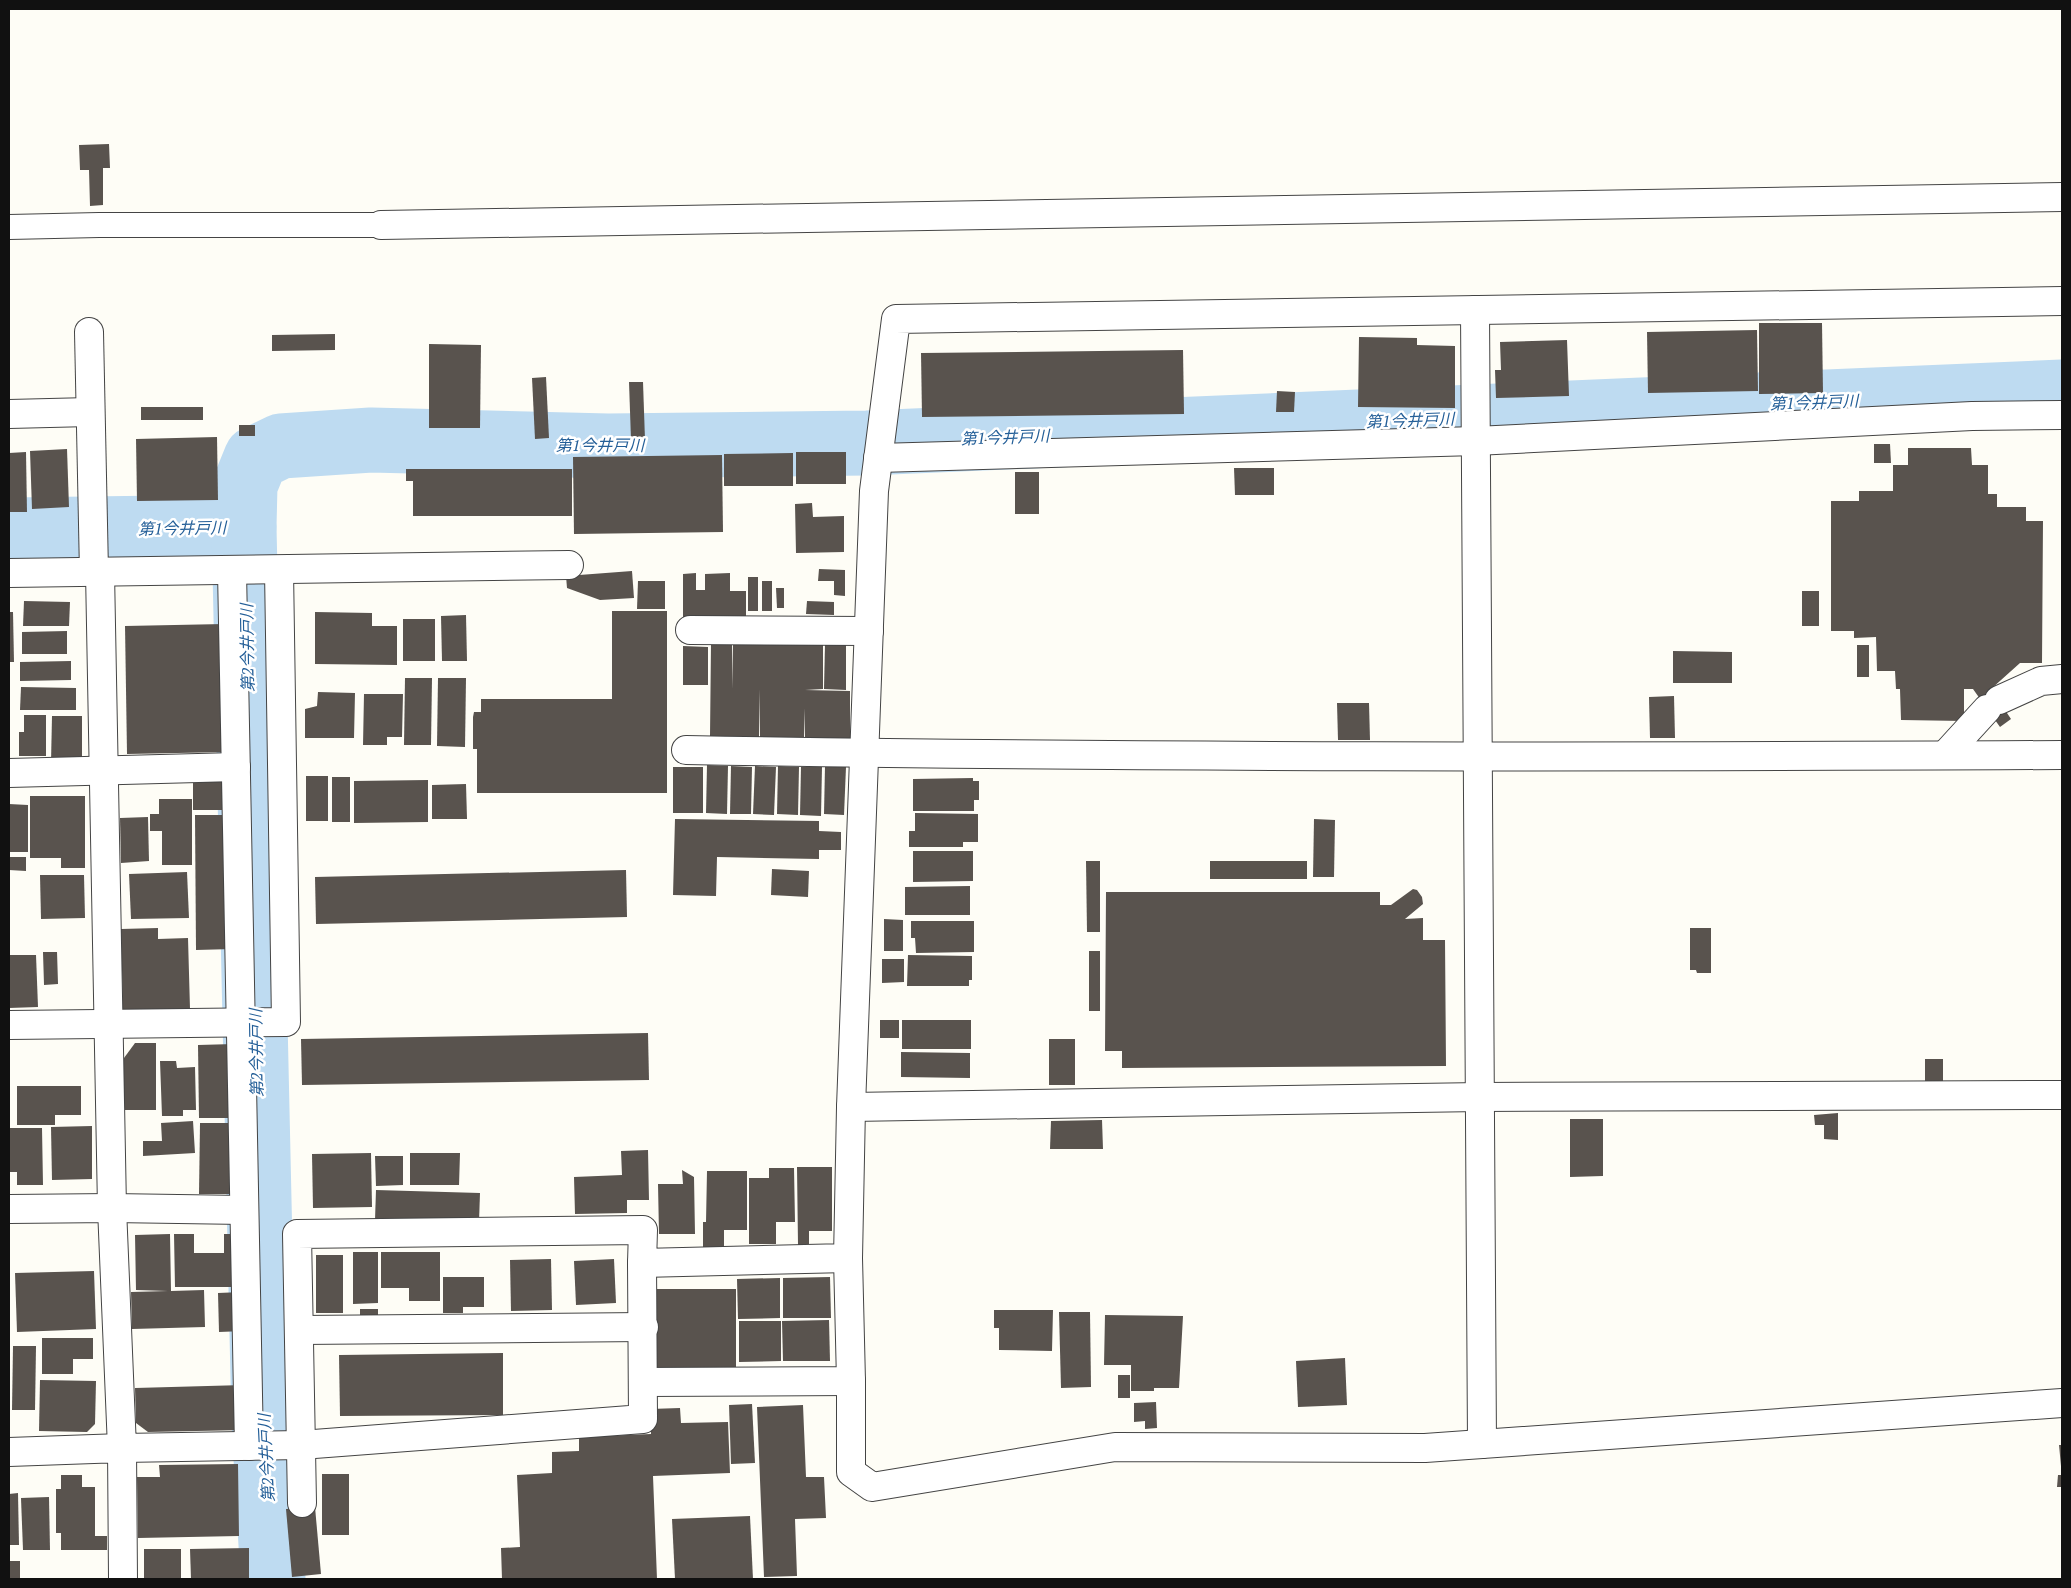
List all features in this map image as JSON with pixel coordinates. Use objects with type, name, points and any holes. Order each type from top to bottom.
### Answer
[{"type":"street","points":[[9,227],[98,225],[381,225],[2062,197]]},
{"type":"street","points":[[2062,301],[1475,312],[896,319],[874,491],[851,1107],[848,1258],[850,1472],[872,1487],[1115,1447],[1425,1448],[2062,1403]]},
{"type":"street","points":[[1475,312],[1482,1444]]},
{"type":"street","points":[[88,332],[104,771],[112,1208],[122,1448],[122,1579]]},
{"type":"street","points":[[9,414],[90,413]]},
{"type":"street","points":[[878,457],[1476,439],[1972,416],[2062,415]]},
{"type":"street","points":[[9,573],[569,565]]},
{"type":"street","points":[[9,1025],[286,1022],[278,570]]},
{"type":"street","points":[[234,571],[249,1446]]},
{"type":"street","points":[[690,630],[869,631]]},
{"type":"street","points":[[1945,755],[1993,705],[2041,681],[2062,679]]},
{"type":"street","points":[[686,750],[864,753],[1478,756],[2062,755]]},
{"type":"street","points":[[9,773],[236,767]]},
{"type":"street","points":[[851,1107],[1480,1097],[2062,1095]]},
{"type":"street","points":[[9,1209],[244,1210]]},
{"type":"street","points":[[9,1452],[301,1444],[643,1419],[643,1230],[297,1234],[300,1330],[301,1444],[302,1503]]},
{"type":"street","points":[[642,1263],[848,1258]]},
{"type":"street","points":[[300,1330],[644,1327]]},
{"type":"street","points":[[643,1382],[850,1381]]},
{"type":"building","points":[[109,144],[110,168],[103,168],[103,205],[90,206],[89,170],[80,170],[79,145]]},
{"type":"building","points":[[1759,323],[1822,323],[1823,393],[1759,394]]},
{"type":"building","points":[[1757,330],[1758,391],[1648,393],[1647,332]]},
{"type":"building","points":[[335,334],[335,350],[272,351],[272,335]]},
{"type":"building","points":[[1359,337],[1417,338],[1417,345],[1455,346],[1455,408],[1358,407]]},
{"type":"building","points":[[1567,340],[1569,396],[1496,398],[1495,370],[1501,370],[1500,342]]},
{"type":"building","points":[[429,344],[481,345],[480,428],[429,428]]},
{"type":"building","points":[[1183,350],[1184,414],[922,417],[921,353]]},
{"type":"building","points":[[546,377],[549,438],[535,439],[532,378]]},
{"type":"building","points":[[629,382],[643,382],[645,440],[631,440]]},
{"type":"building","points":[[1277,391],[1295,392],[1294,412],[1276,412]]},
{"type":"building","points":[[141,407],[203,407],[203,420],[141,420]]},
{"type":"building","points":[[239,425],[255,425],[255,436],[239,436]]},
{"type":"building","points":[[217,437],[218,500],[137,501],[136,439]]},
{"type":"building","points":[[1874,444],[1890,444],[1891,463],[1874,463]]},
{"type":"building","points":[[1908,448],[1971,448],[1972,465],[1988,465],[1988,494],[1997,494],[1997,507],[2026,507],[2026,521],[2043,521],[2042,663],[2020,663],[1991,689],[2011,719],[2000,727],[1973,689],[1964,689],[1964,721],[1901,720],[1900,689],[1896,689],[1895,671],[1877,671],[1876,637],[1854,638],[1854,631],[1831,631],[1831,501],[1859,501],[1859,491],[1893,491],[1893,465],[1908,465]]},
{"type":"building","points":[[67,449],[69,507],[32,509],[30,451]]},
{"type":"building","points":[[26,452],[27,512],[9,512],[9,453]]},
{"type":"building","points":[[796,452],[846,452],[846,484],[796,484]]},
{"type":"building","points":[[793,453],[793,486],[724,486],[724,454]]},
{"type":"building","points":[[722,455],[723,532],[574,534],[573,457]]},
{"type":"building","points":[[1234,468],[1274,468],[1274,495],[1235,495]]},
{"type":"building","points":[[406,469],[572,469],[572,516],[413,516],[413,481],[406,481]]},
{"type":"building","points":[[1015,472],[1039,472],[1039,514],[1015,514]]},
{"type":"building","points":[[812,503],[813,517],[844,516],[844,552],[796,553],[795,504]]},
{"type":"building","points":[[819,569],[845,570],[845,596],[834,595],[834,581],[818,581]]},
{"type":"building","points":[[632,571],[634,598],[600,600],[567,588],[566,576]]},
{"type":"building","points":[[696,573],[696,590],[705,590],[705,574],[730,573],[730,591],[746,591],[746,616],[711,616],[711,620],[683,622],[683,574]]},
{"type":"building","points":[[748,577],[758,577],[758,611],[748,611]]},
{"type":"building","points":[[638,581],[665,581],[665,609],[637,609]]},
{"type":"building","points":[[762,581],[772,581],[772,611],[762,611]]},
{"type":"building","points":[[776,588],[784,588],[784,608],[777,608]]},
{"type":"building","points":[[1802,591],[1819,591],[1819,626],[1802,626]]},
{"type":"building","points":[[24,601],[70,602],[69,626],[23,626]]},
{"type":"building","points":[[807,601],[834,602],[834,615],[806,614]]},
{"type":"building","points":[[612,611],[667,611],[667,793],[477,793],[477,749],[473,749],[473,717],[474,712],[481,712],[481,699],[612,699]]},
{"type":"building","points":[[9,612],[13,612],[14,662],[9,662]]},
{"type":"building","points":[[315,612],[372,613],[372,626],[397,626],[397,665],[315,664]]},
{"type":"building","points":[[466,615],[467,661],[442,661],[441,616]]},
{"type":"building","points":[[403,619],[435,619],[435,661],[403,661]]},
{"type":"building","points":[[224,624],[227,752],[127,754],[125,626]]},
{"type":"building","points":[[67,631],[67,654],[22,654],[22,632]]},
{"type":"building","points":[[711,643],[732,643],[733,689],[733,643],[823,644],[823,689],[805,690],[850,691],[850,739],[805,738],[805,708],[804,738],[760,737],[759,689],[759,737],[710,736]]},
{"type":"building","points":[[825,644],[846,644],[846,690],[824,689]]},
{"type":"building","points":[[1857,645],[1869,645],[1869,677],[1857,677]]},
{"type":"building","points":[[683,646],[708,647],[708,685],[683,685]]},
{"type":"building","points":[[1673,651],[1732,652],[1732,683],[1673,683]]},
{"type":"building","points":[[71,661],[71,680],[20,681],[20,662]]},
{"type":"building","points":[[405,678],[432,678],[431,745],[404,745]]},
{"type":"building","points":[[438,678],[466,678],[465,747],[437,746]]},
{"type":"building","points":[[21,687],[76,688],[76,710],[20,710]]},
{"type":"building","points":[[318,692],[355,693],[354,738],[305,738],[305,709],[317,706]]},
{"type":"building","points":[[364,694],[403,694],[402,737],[387,737],[387,745],[363,745]]},
{"type":"building","points":[[1674,696],[1675,738],[1650,738],[1649,697]]},
{"type":"building","points":[[1337,703],[1369,703],[1370,740],[1338,740]]},
{"type":"building","points":[[24,715],[46,715],[46,756],[19,756],[19,732],[24,732]]},
{"type":"building","points":[[52,716],[82,716],[82,764],[51,763]]},
{"type":"building","points":[[707,765],[728,766],[727,814],[706,813]]},
{"type":"building","points":[[731,766],[752,767],[751,814],[730,814]]},
{"type":"building","points":[[755,766],[776,767],[774,815],[753,814]]},
{"type":"building","points":[[778,766],[799,767],[798,815],[777,814]]},
{"type":"building","points":[[825,766],[846,767],[844,815],[824,814]]},
{"type":"building","points":[[673,767],[703,767],[703,813],[673,813]]},
{"type":"building","points":[[801,767],[822,767],[821,816],[800,815]]},
{"type":"building","points":[[306,776],[328,776],[328,821],[306,821]]},
{"type":"building","points":[[332,777],[350,777],[350,822],[332,822]]},
{"type":"building","points":[[973,778],[973,781],[979,781],[979,800],[974,800],[974,811],[913,811],[913,779]]},
{"type":"building","points":[[428,780],[428,822],[354,823],[354,781]]},
{"type":"building","points":[[193,782],[225,782],[225,810],[193,810]]},
{"type":"building","points":[[466,784],[467,819],[432,819],[432,785]]},
{"type":"building","points":[[30,796],[85,796],[85,868],[61,868],[61,858],[30,858]]},
{"type":"building","points":[[159,799],[192,799],[192,865],[162,865],[162,831],[150,831],[150,814],[159,814]]},
{"type":"building","points":[[9,804],[28,805],[28,852],[9,852]]},
{"type":"building","points":[[915,813],[978,814],[978,842],[963,842],[963,847],[909,847],[909,831],[915,831]]},
{"type":"building","points":[[195,815],[233,815],[233,949],[196,950]]},
{"type":"building","points":[[148,817],[149,861],[121,863],[120,818]]},
{"type":"building","points":[[675,819],[819,821],[819,831],[841,832],[841,850],[819,850],[819,859],[717,857],[716,896],[673,895]]},
{"type":"building","points":[[1314,819],[1335,820],[1334,877],[1313,877]]},
{"type":"building","points":[[913,851],[973,851],[973,881],[913,882]]},
{"type":"building","points":[[9,857],[26,857],[26,871],[9,870]]},
{"type":"building","points":[[1086,861],[1100,861],[1100,932],[1087,932]]},
{"type":"building","points":[[1210,861],[1307,861],[1307,879],[1210,879]]},
{"type":"building","points":[[772,869],[809,871],[808,897],[771,895]]},
{"type":"building","points":[[626,870],[627,917],[316,924],[315,877]]},
{"type":"building","points":[[187,872],[189,918],[131,919],[129,874]]},
{"type":"building","points":[[40,875],[84,875],[85,918],[41,919]]},
{"type":"building","points":[[970,886],[970,915],[905,915],[905,887]]},
{"type":"building","points":[[1413,889],[1417,890],[1422,897],[1423,904],[1405,919],[1423,918],[1423,940],[1445,940],[1446,1066],[1122,1068],[1122,1051],[1105,1051],[1106,892],[1380,892],[1380,905],[1391,905]]},
{"type":"building","points":[[884,919],[903,920],[903,951],[884,951]]},
{"type":"building","points":[[911,921],[974,921],[974,952],[916,953],[915,938],[911,938]]},
{"type":"building","points":[[158,928],[158,939],[188,938],[190,1009],[123,1011],[121,929]]},
{"type":"building","points":[[1690,928],[1711,928],[1711,973],[1697,973],[1696,970],[1690,970]]},
{"type":"building","points":[[1089,951],[1100,951],[1100,1011],[1089,1011]]},
{"type":"building","points":[[43,952],[57,952],[58,984],[44,985]]},
{"type":"building","points":[[9,955],[36,955],[38,1007],[9,1008]]},
{"type":"building","points":[[908,955],[972,956],[972,980],[969,980],[969,986],[907,986]]},
{"type":"building","points":[[882,959],[904,959],[904,982],[882,983]]},
{"type":"building","points":[[880,1020],[899,1020],[899,1038],[880,1038]]},
{"type":"building","points":[[902,1020],[971,1020],[971,1049],[902,1049]]},
{"type":"building","points":[[648,1033],[649,1080],[302,1085],[301,1039]]},
{"type":"building","points":[[1049,1039],[1075,1039],[1075,1085],[1049,1085]]},
{"type":"building","points":[[135,1043],[156,1043],[156,1110],[124,1110],[124,1058]]},
{"type":"building","points":[[234,1044],[235,1118],[199,1118],[198,1045]]},
{"type":"building","points":[[901,1052],[970,1053],[970,1078],[901,1077]]},
{"type":"building","points":[[1925,1059],[1943,1059],[1943,1081],[1925,1081]]},
{"type":"building","points":[[160,1061],[176,1061],[177,1068],[195,1067],[196,1110],[183,1110],[183,1116],[162,1116]]},
{"type":"building","points":[[17,1086],[81,1086],[81,1115],[55,1115],[55,1125],[17,1125]]},
{"type":"building","points":[[1838,1113],[1838,1140],[1824,1139],[1824,1125],[1815,1125],[1814,1115]]},
{"type":"building","points":[[1570,1119],[1603,1119],[1603,1176],[1570,1177]]},
{"type":"building","points":[[1102,1120],[1103,1149],[1050,1149],[1051,1121]]},
{"type":"building","points":[[193,1121],[195,1153],[143,1156],[143,1141],[162,1141],[161,1123]]},
{"type":"building","points":[[200,1123],[238,1123],[237,1194],[199,1194]]},
{"type":"building","points":[[92,1126],[92,1179],[52,1180],[51,1127]]},
{"type":"building","points":[[9,1128],[42,1128],[43,1185],[17,1185],[17,1172],[9,1172]]},
{"type":"building","points":[[648,1150],[649,1200],[627,1200],[627,1213],[575,1214],[574,1177],[622,1175],[621,1151]]},
{"type":"building","points":[[371,1153],[372,1207],[313,1208],[312,1154]]},
{"type":"building","points":[[410,1153],[460,1153],[459,1185],[410,1185]]},
{"type":"building","points":[[375,1156],[403,1156],[403,1185],[376,1186]]},
{"type":"building","points":[[797,1167],[832,1167],[832,1231],[809,1231],[809,1245],[798,1245]]},
{"type":"building","points":[[769,1168],[794,1168],[795,1222],[776,1222],[776,1244],[749,1244],[749,1178],[769,1178]]},
{"type":"building","points":[[682,1170],[694,1177],[695,1234],[659,1234],[658,1184],[683,1184]]},
{"type":"building","points":[[707,1171],[747,1171],[747,1230],[724,1230],[724,1251],[703,1251],[703,1222],[706,1222]]},
{"type":"building","points":[[376,1190],[480,1193],[479,1222],[375,1220]]},
{"type":"building","points":[[170,1234],[171,1291],[204,1290],[205,1327],[132,1329],[131,1292],[168,1291],[136,1290],[135,1235]]},
{"type":"building","points":[[174,1234],[194,1234],[194,1253],[224,1253],[224,1234],[239,1234],[239,1287],[175,1287]]},
{"type":"building","points":[[353,1252],[378,1252],[378,1303],[353,1304]]},
{"type":"building","points":[[381,1252],[440,1252],[440,1301],[409,1301],[409,1288],[381,1288]]},
{"type":"building","points":[[316,1255],[343,1255],[343,1313],[316,1313]]},
{"type":"building","points":[[551,1259],[552,1310],[511,1311],[510,1260]]},
{"type":"building","points":[[614,1259],[616,1303],[576,1305],[574,1261]]},
{"type":"building","points":[[94,1271],[96,1329],[17,1332],[15,1273]]},
{"type":"building","points":[[443,1277],[484,1277],[484,1307],[463,1307],[463,1313],[443,1313]]},
{"type":"building","points":[[830,1277],[831,1318],[783,1318],[783,1278]]},
{"type":"building","points":[[780,1278],[780,1318],[738,1319],[737,1279]]},
{"type":"building","points":[[657,1289],[736,1289],[736,1367],[657,1367]]},
{"type":"building","points":[[242,1292],[244,1331],[219,1332],[218,1293]]},
{"type":"building","points":[[360,1309],[378,1309],[378,1323],[360,1323]]},
{"type":"building","points":[[994,1310],[1053,1310],[1052,1351],[999,1350],[999,1328],[994,1328]]},
{"type":"building","points":[[1059,1312],[1090,1312],[1091,1387],[1061,1388]]},
{"type":"building","points":[[1105,1315],[1183,1316],[1179,1388],[1154,1388],[1154,1391],[1131,1391],[1131,1365],[1104,1365]]},
{"type":"building","points":[[829,1320],[830,1361],[783,1361],[782,1321]]},
{"type":"building","points":[[739,1321],[781,1321],[781,1361],[739,1362]]},
{"type":"building","points":[[42,1338],[93,1338],[93,1359],[73,1359],[73,1374],[42,1374]]},
{"type":"building","points":[[13,1346],[36,1346],[35,1410],[12,1410]]},
{"type":"building","points":[[503,1353],[503,1415],[340,1416],[339,1355]]},
{"type":"building","points":[[1345,1358],[1347,1405],[1298,1407],[1296,1361]]},
{"type":"building","points":[[1118,1375],[1130,1375],[1130,1398],[1118,1398]]},
{"type":"building","points":[[40,1380],[96,1381],[95,1424],[87,1432],[39,1431]]},
{"type":"building","points":[[244,1385],[245,1430],[148,1432],[136,1423],[135,1388]]},
{"type":"building","points":[[1156,1402],[1157,1428],[1145,1429],[1145,1421],[1134,1422],[1134,1403]]},
{"type":"building","points":[[752,1404],[755,1463],[731,1464],[729,1405]]},
{"type":"building","points":[[803,1405],[806,1477],[824,1477],[826,1518],[795,1519],[797,1576],[764,1577],[757,1407]]},
{"type":"building","points":[[680,1408],[681,1423],[728,1422],[730,1473],[653,1476],[657,1579],[502,1579],[501,1548],[520,1547],[517,1475],[552,1473],[552,1452],[579,1451],[579,1437],[651,1434],[650,1409]]},
{"type":"building","points":[[2059,1445],[2062,1445],[2062,1466],[2061,1466]]},
{"type":"building","points":[[238,1464],[239,1536],[138,1538],[137,1477],[160,1477],[159,1465]]},
{"type":"building","points":[[322,1474],[349,1474],[349,1535],[322,1535]]},
{"type":"building","points":[[61,1475],[82,1475],[82,1487],[95,1487],[95,1536],[107,1536],[107,1550],[61,1550],[61,1533],[56,1533],[56,1489],[61,1489]]},
{"type":"building","points":[[2058,1475],[2062,1475],[2062,1487],[2057,1487]]},
{"type":"building","points":[[18,1493],[19,1545],[9,1545],[9,1494]]},
{"type":"building","points":[[49,1497],[50,1550],[23,1550],[21,1498]]},
{"type":"building","points":[[315,1507],[321,1574],[292,1577],[286,1509]]},
{"type":"building","points":[[750,1516],[753,1579],[675,1579],[672,1519]]},
{"type":"building","points":[[249,1548],[249,1579],[191,1579],[190,1549]]},
{"type":"building","points":[[144,1549],[181,1549],[181,1579],[144,1579]]},
{"type":"building","points":[[9,1561],[20,1561],[20,1579],[9,1579]]},
{"type":"waterway","name":"第1今井戸川","points":[[273,1579],[264,1424],[244,527],[245,485],[256,458],[281,446],[371,440],[608,446],[867,443],[2062,392]]},
{"type":"waterway","name":"第1今井戸川","points":[[9,530],[244,527]]},
{"type":"water label","name":"第2今井戸川","points":[[247,648]]},
{"type":"water label","name":"第2今井戸川","points":[[256,1053]]},
{"type":"water label","name":"第2今井戸川","points":[[266,1458]]}]
